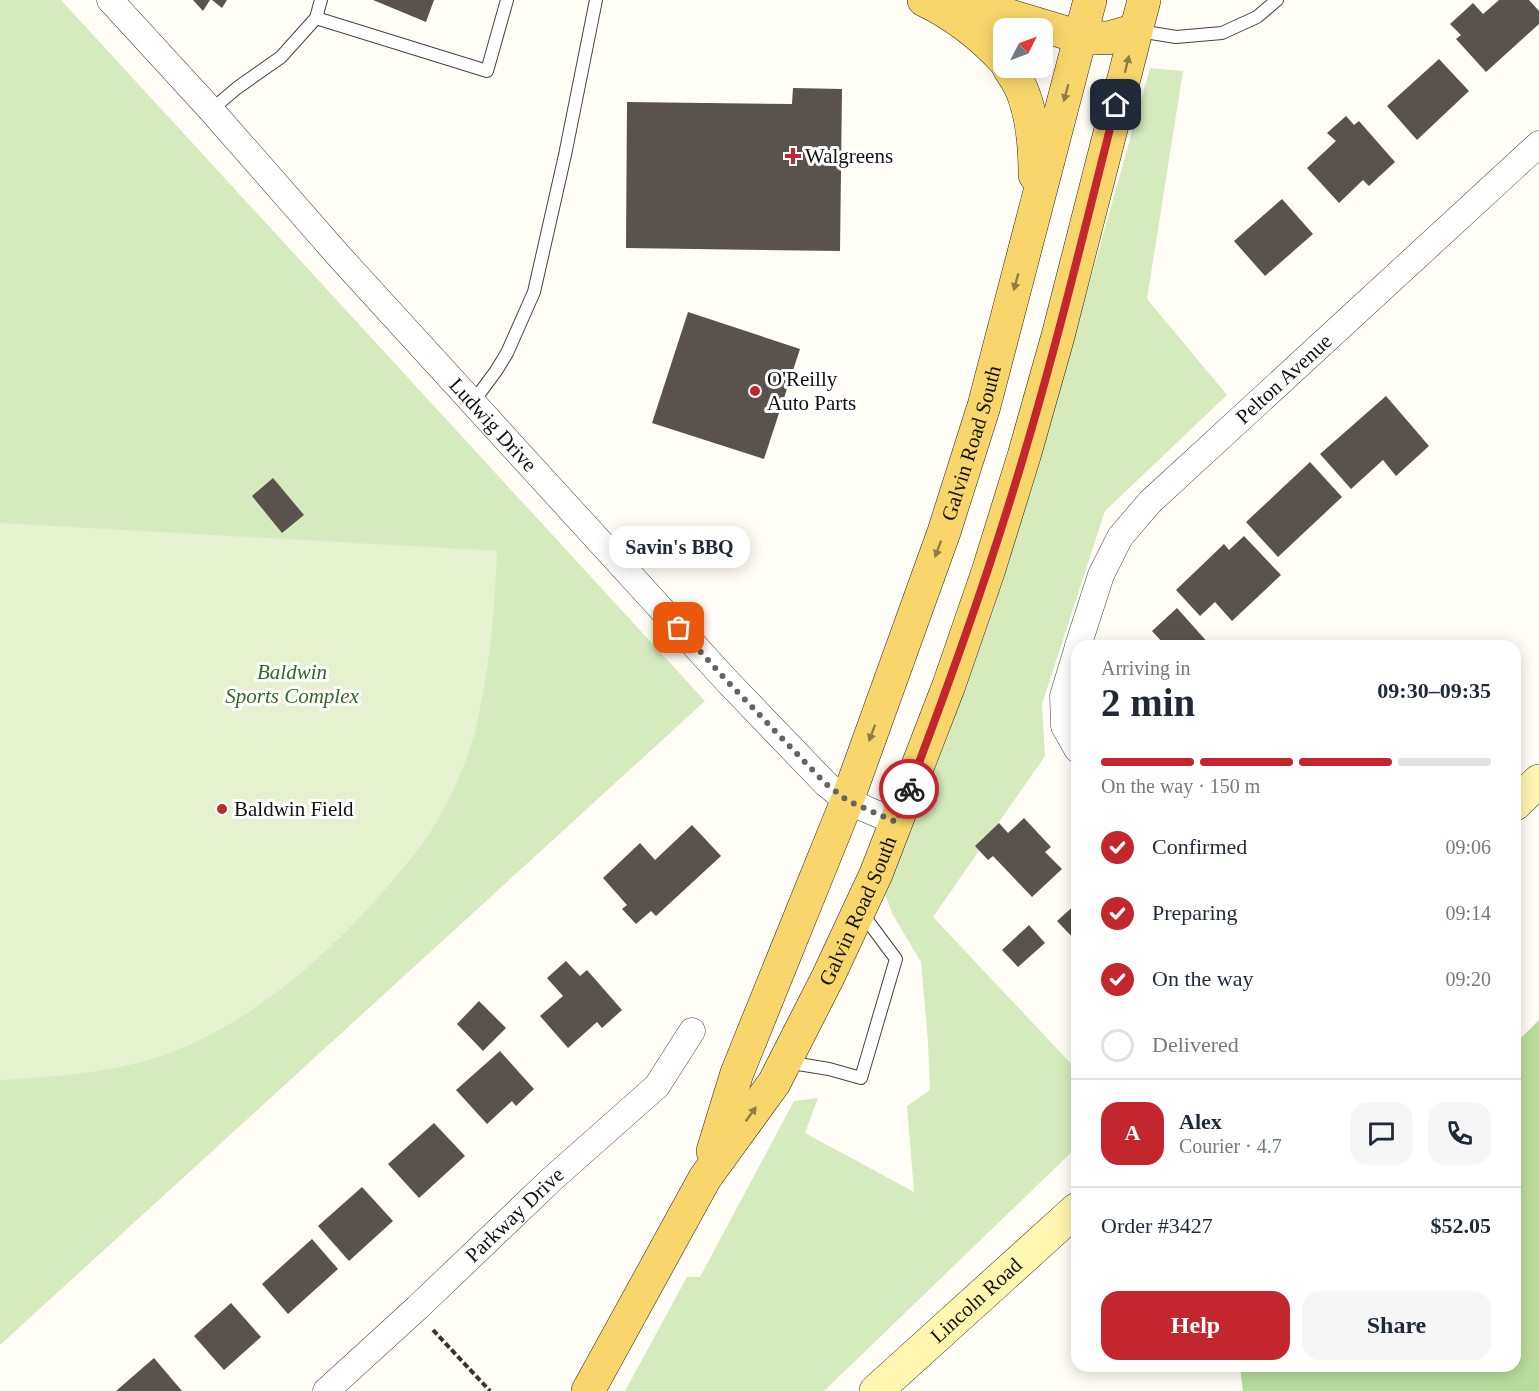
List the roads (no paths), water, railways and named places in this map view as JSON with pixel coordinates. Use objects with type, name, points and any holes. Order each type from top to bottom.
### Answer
[{"type":"main road","points":[[924,0],[969,26],[993,48]]},
{"type":"main road","points":[[957,0],[1080,37],[1108,38],[1140,15],[1116,0]]},
{"type":"main road","name":"Galvin Road South","points":[[705,1179],[737,1073],[848,801],[944,532],[984,406],[1090,0]]},
{"type":"main road","name":"Galvin Road South","points":[[588,1391],[705,1179],[774,1083],[828,978],[876,874],[949,685],[1024,456],[1058,336],[1140,15]]},
{"type":"main road","points":[[1015,78],[1023,91],[1032,123],[1035,152],[1034,214]]},
{"type":"main road","points":[[1521,798],[1539,781]]},
{"type":"main road","name":"Lincoln Road","points":[[876,1391],[1071,1214]]},
{"type":"street","name":"Ludwig Drive","points":[[110,0],[211,110],[338,255],[727,681],[826,784],[848,801],[896,822]]},
{"type":"street","name":"Pelton Avenue","points":[[1081,640],[1101,575],[1120,537],[1150,502],[1539,144]]},
{"type":"street","name":"Pelton Avenue","points":[[1071,670],[1063,696],[1064,726],[1071,738]]},
{"type":"street","name":"Parkway Drive","points":[[326,1391],[552,1179],[657,1086],[692,1031]]},
{"type":"lane","points":[[211,110],[237,88],[281,57],[316,18],[321,0]]},
{"type":"lane","points":[[316,18],[487,71],[507,0]]},
{"type":"lane","points":[[473,402],[507,353],[534,292],[565,155],[596,0]]},
{"type":"lane","points":[[1140,15],[1176,37],[1222,33],[1257,17],[1277,0]]},
{"type":"lane","points":[[784,1062],[829,1069],[861,1078],[896,959],[860,910]]},
{"type":"place","name":"Walgreens","points":[[793,156]]},
{"type":"place","name":"O'Reilly Auto Parts","points":[[755,391]]},
{"type":"place","name":"Savin's BBQ","points":[[679,628]]},
{"type":"place","name":"Baldwin Field","points":[[222,809]]},
{"type":"park label","name":"Baldwin Sports Complex","points":[[292,684]]}]
